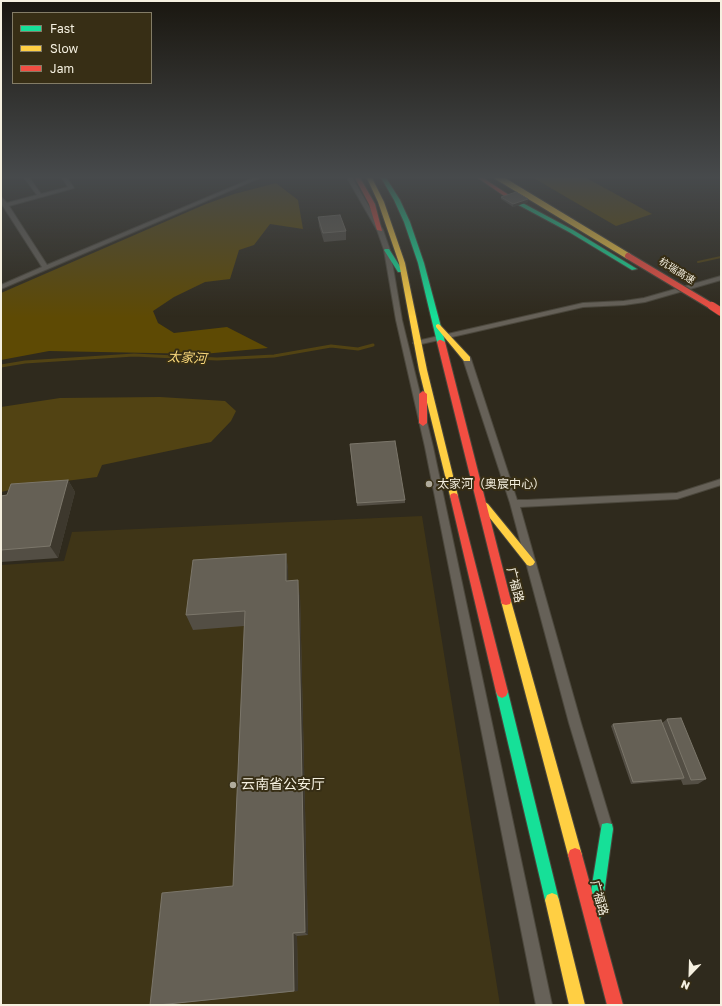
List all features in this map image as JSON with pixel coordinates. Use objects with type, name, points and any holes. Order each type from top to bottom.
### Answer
[{"type":"main road","points":[[378,223],[380,230]]},
{"type":"main road","points":[[389,223],[399,249],[422,370],[484,615],[577,1005]]},
{"type":"main road","name":"广福路","points":[[407,223],[421,263],[436,323],[443,337],[512,623],[615,1005]]},
{"type":"main road","points":[[556,223],[683,300]]},
{"type":"main road","name":"杭瑞高速","points":[[574,223],[721,312]]},
{"type":"main road","points":[[387,250],[405,278]]},
{"type":"main road","name":"杭瑞高速","points":[[690,280],[709,291]]},
{"type":"main road","points":[[443,337],[467,359]]},
{"type":"main road","points":[[422,370],[423,423]]},
{"type":"main road","points":[[482,503],[530,562]]},
{"type":"main road","points":[[593,923],[607,829]]},
{"type":"street","points":[[17,223],[46,268]]},
{"type":"street","points":[[1,286],[151,223]]},
{"type":"street","points":[[380,230],[387,250],[399,320],[423,423],[544,1005]]},
{"type":"street","points":[[417,343],[583,305],[624,303],[645,300],[721,278]]},
{"type":"street","points":[[467,359],[514,503],[607,829]]},
{"type":"street","points":[[514,503],[527,504],[677,496],[721,482]]},
{"type":"shaded area","points":[[162,223],[302,223],[303,229],[270,224],[254,245],[239,250],[230,279],[205,282],[174,297],[153,311],[158,323],[174,333],[227,327],[268,348],[203,354],[49,351],[1,360],[1,293]]},
{"type":"shaded area","points":[[611,223],[625,223],[616,226]]},
{"type":"shaded area","points":[[160,397],[225,401],[236,411],[231,421],[211,442],[102,465],[97,477],[27,486],[1,492],[1,407],[60,398]]},
{"type":"shaded area","name":"云南省公安厅","points":[[422,516],[500,1005],[1,1005],[1,565],[64,561],[72,532]]},
{"type":"building","points":[[320,223],[343,223],[346,231],[323,233]]},
{"type":"building","points":[[395,441],[405,500],[357,503],[350,444]]},
{"type":"building","points":[[68,480],[50,546],[1,550],[1,496],[7,495],[11,484]]},
{"type":"building","points":[[286,554],[286,581],[298,580],[305,932],[293,933],[294,991],[150,1005],[162,893],[233,886],[245,611],[186,615],[193,560]]},
{"type":"building","points":[[681,718],[706,779],[691,780],[667,719]]},
{"type":"building","points":[[661,720],[684,778],[633,782],[613,724]]},
{"type":"waterway","name":"太家河","points":[[698,262],[721,257]]},
{"type":"waterway","name":"太家河","points":[[1,366],[25,362],[134,355],[217,359],[274,356],[331,346],[358,349],[373,345]]},
{"type":"traffic: fast","points":[[407,223],[421,263],[441,342]]},
{"type":"traffic: fast","points":[[556,223],[634,269]]},
{"type":"traffic: fast","points":[[387,250],[400,271]]},
{"type":"traffic: fast","points":[[502,692],[552,900]]},
{"type":"traffic: fast","points":[[594,916],[607,829]]},
{"type":"traffic: slow","points":[[388,223],[402,263],[423,370],[454,496]]},
{"type":"traffic: slow","points":[[573,223],[628,256]]},
{"type":"traffic: slow","points":[[438,326],[467,359]]},
{"type":"traffic: slow","points":[[485,506],[530,562]]},
{"type":"traffic: slow","points":[[506,601],[575,855]]},
{"type":"traffic: slow","points":[[552,900],[577,1005]]},
{"type":"traffic: jam","points":[[378,223],[380,230]]},
{"type":"traffic: jam","points":[[628,256],[721,312]]},
{"type":"traffic: jam","points":[[441,342],[506,601]]},
{"type":"traffic: jam","points":[[423,394],[423,423]]},
{"type":"traffic: jam","points":[[454,496],[502,692]]},
{"type":"traffic: jam","points":[[575,855],[615,1005]]},
{"type":"place","name":"太家河（奥宸中心）","points":[[429,484]]},
{"type":"place","name":"云南省公安厅","points":[[233,785]]}]
